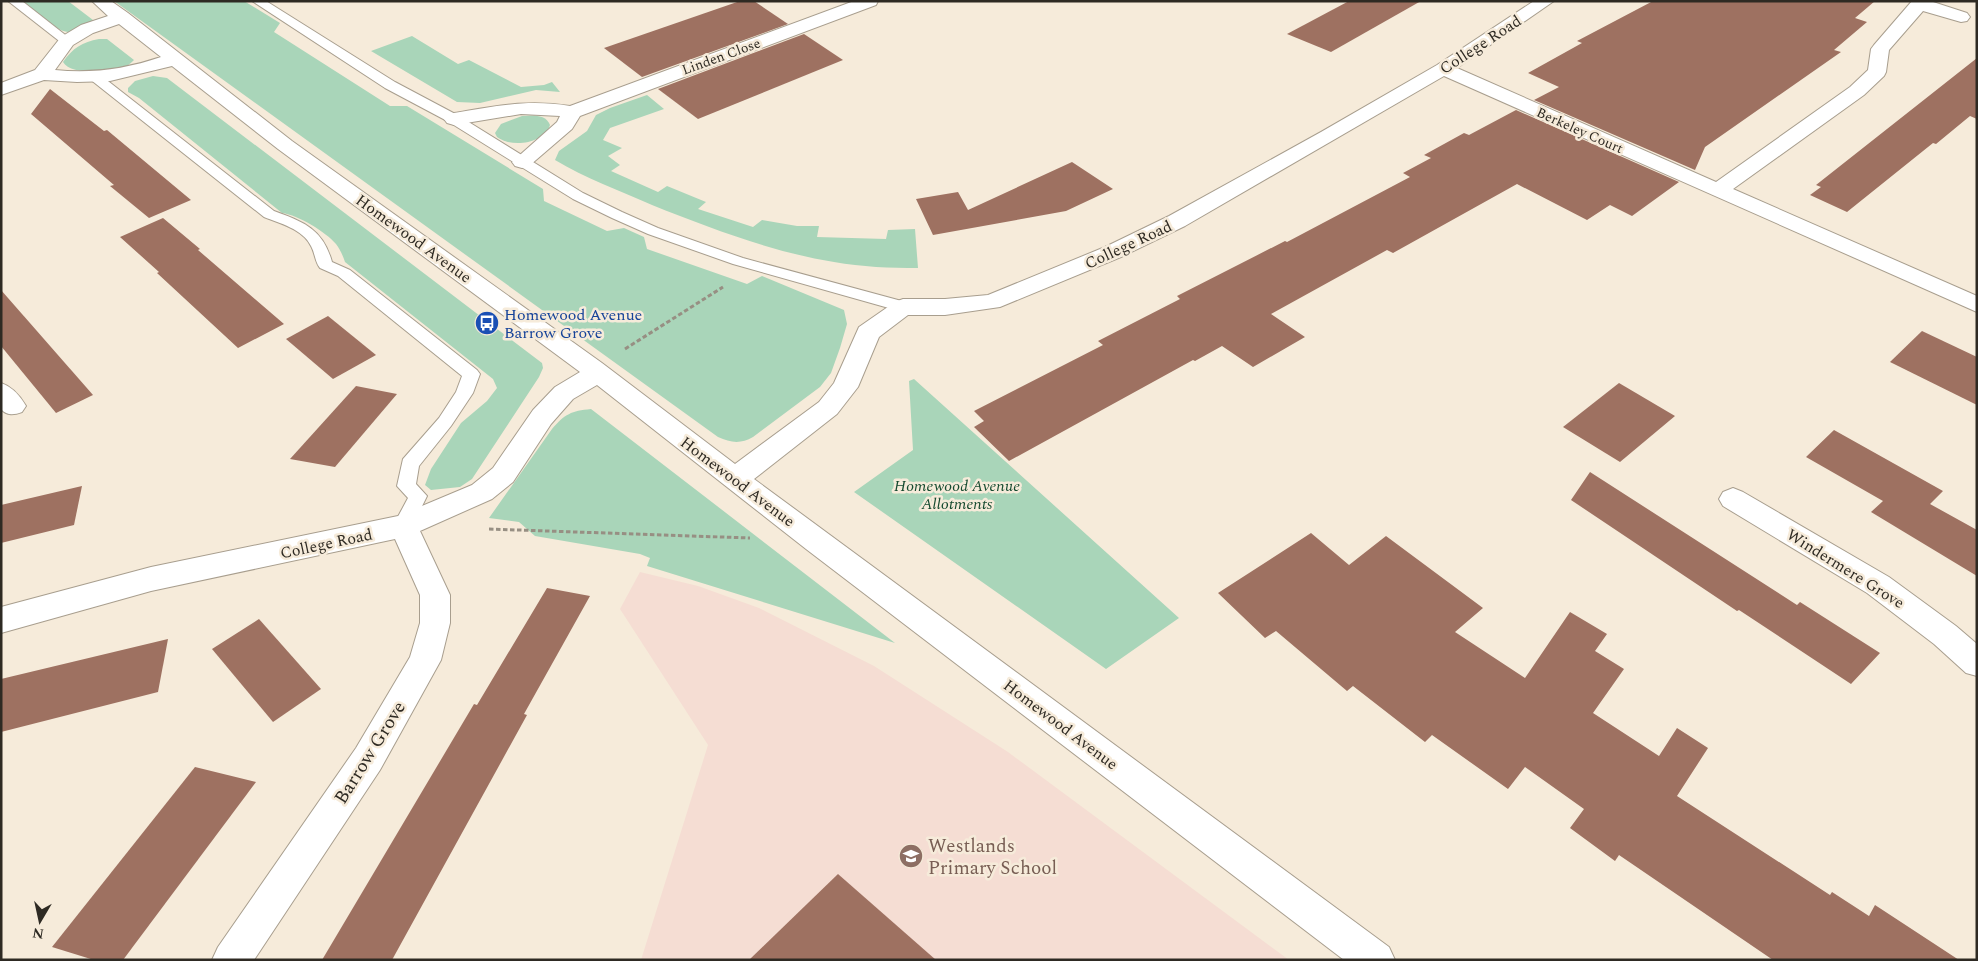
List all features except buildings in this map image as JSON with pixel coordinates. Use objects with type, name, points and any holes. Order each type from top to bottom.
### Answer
[{"type":"street","name":"Homewood Avenue","points":[[100,1],[176,58],[285,145],[595,371],[816,541],[1376,960]]},
{"type":"street","name":"Linden Close","points":[[454,119],[522,108],[572,112],[870,1]]},
{"type":"street","name":"College Road","points":[[903,307],[992,302],[1113,252],[1177,221],[1328,136],[1443,69],[1546,1]]},
{"type":"street","points":[[1718,190],[1856,91],[1877,72],[1880,48],[1920,3],[1961,17]]},
{"type":"street","points":[[42,74],[67,41],[87,29],[122,17]]},
{"type":"street","points":[[1,88],[42,74],[95,77],[124,74],[176,58]]},
{"type":"street","name":"Berkeley Court","points":[[1443,69],[1977,305]]},
{"type":"street","points":[[522,162],[565,125],[572,112]]},
{"type":"street","points":[[735,479],[828,408],[844,387],[868,334],[879,323],[903,307]]},
{"type":"street","name":"College Road","points":[[1,620],[152,579],[403,526],[482,492],[503,475],[542,417],[564,393],[595,371]]},
{"type":"street","name":"Windermere Grove","points":[[1733,499],[1878,584],[1945,635],[1977,663]]},
{"type":"street","name":"Barrow Grove","points":[[231,960],[368,758],[425,660],[434,623],[435,595],[403,526]]},
{"type":"lane","points":[[14,1],[67,41]]},
{"type":"lane","points":[[258,1],[382,80],[454,119],[578,196],[617,215],[653,231],[755,267],[903,307]]},
{"type":"lane","points":[[95,77],[269,214],[289,221],[306,232],[317,242],[325,265],[344,273],[471,374],[464,393],[445,422],[410,464],[406,486],[418,496],[403,526]]},
{"type":"path","points":[[595,371],[755,267]]},
{"type":"path","points":[[482,529],[816,541]]},
{"type":"shaded area","name":"Westlands Primary School","points":[[640,572],[698,586],[759,608],[874,666],[1008,752],[1289,960],[641,960],[708,745],[620,609]]},
{"type":"green space","points":[[22,1],[68,1],[93,20],[91,25],[80,30],[63,31],[44,20]]},
{"type":"green space","points":[[114,1],[244,1],[280,23],[274,32],[390,106],[407,106],[543,189],[544,201],[607,231],[624,228],[644,237],[647,249],[747,284],[762,276],[844,310],[847,324],[831,373],[820,387],[753,437],[736,442],[718,437]]},
{"type":"green space","points":[[412,36],[458,64],[469,60],[521,87],[544,85],[552,82],[560,92],[536,90],[480,103],[457,102],[371,51]]},
{"type":"green space","points":[[99,39],[107,39],[134,60],[122,68],[98,72],[73,69],[63,62],[78,46]]},
{"type":"green space","points":[[153,76],[167,78],[542,363],[543,368],[539,377],[472,479],[460,487],[431,490],[425,485],[431,469],[461,423],[487,401],[497,388],[493,379],[345,262],[337,246],[326,234],[289,214],[282,213],[139,98],[128,92],[128,88],[135,81]]},
{"type":"green space","points":[[647,95],[664,109],[610,128],[603,140],[622,148],[608,156],[620,165],[611,171],[658,192],[667,186],[706,202],[698,209],[753,227],[762,220],[797,226],[819,226],[817,237],[886,239],[888,230],[915,229],[918,268],[844,264],[764,246],[652,205],[566,167],[555,160],[559,151],[587,131],[596,115]]},
{"type":"green space","points":[[522,116],[542,117],[550,125],[541,136],[526,142],[510,142],[497,137],[495,133],[501,124]]},
{"type":"green space","name":"Homewood Avenue Allotments","points":[[914,379],[1179,618],[1106,669],[854,492],[913,450],[909,381]]},
{"type":"green space","points":[[591,409],[895,643],[647,566],[650,558],[640,554],[535,536],[519,522],[489,518],[552,429],[569,414]]},
{"type":"place","name":"Homewood Avenue Barrow Grove","points":[[487,323]]},
{"type":"place","name":"Westlands Primary School","points":[[911,856]]}]
